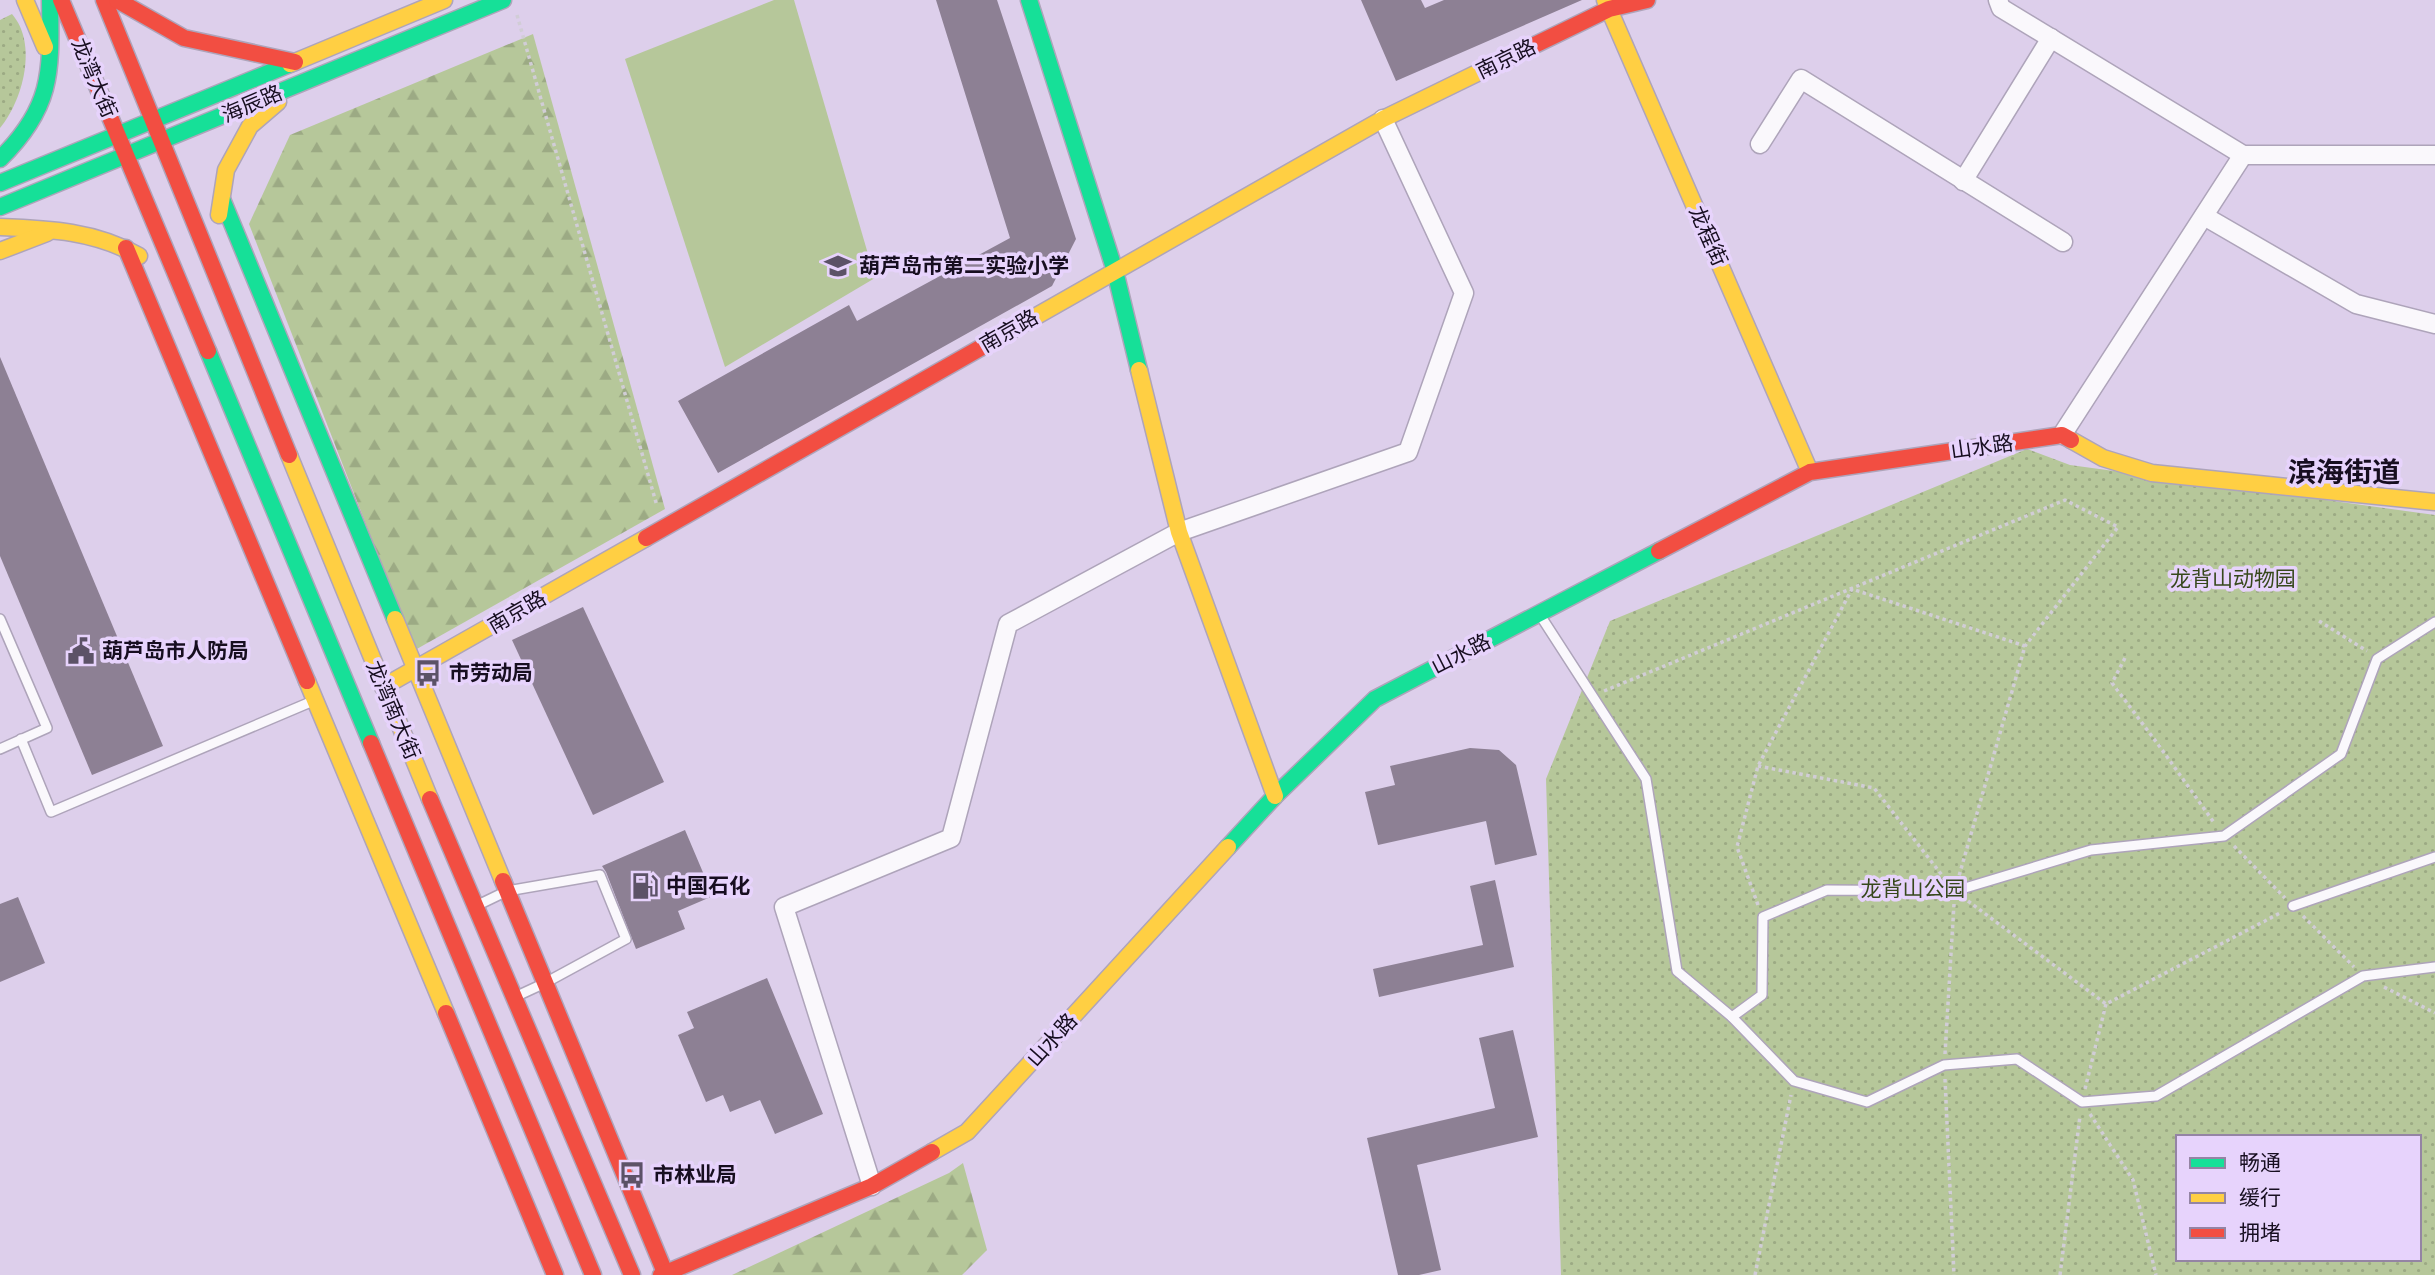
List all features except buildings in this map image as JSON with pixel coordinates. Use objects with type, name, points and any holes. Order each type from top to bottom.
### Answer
[{"type":"main road","points":[[25,0],[50,59]]},
{"type":"main road","points":[[4,154],[35,117],[50,75],[50,0]]},
{"type":"main road","name":"龙湾大街","points":[[61,0],[127,156]]},
{"type":"main road","name":"龙湾大街","points":[[104,0],[163,141]]},
{"type":"main road","points":[[117,0],[184,38],[295,62]]},
{"type":"main road","points":[[140,0],[147,17]]},
{"type":"main road","name":"海辰路","points":[[0,183],[444,0]]},
{"type":"main road","name":"海辰路","points":[[0,206],[503,0]]},
{"type":"main road","points":[[1029,0],[1115,271],[1180,533],[1275,796]]},
{"type":"main road","name":"南京路","points":[[383,687],[1383,120],[1607,4],[1647,0]]},
{"type":"main road","name":"龙程街","points":[[1607,4],[1810,472]]},
{"type":"main road","points":[[228,304],[218,232],[226,170],[250,126],[297,86]]},
{"type":"main road","name":"龙湾南大街","points":[[163,141],[383,687],[438,771],[476,905],[632,1275]]},
{"type":"main road","name":"龙湾南大街","points":[[127,156],[180,283],[236,465],[450,979],[593,1275]]},
{"type":"main road","points":[[222,199],[416,669],[438,771],[507,891],[664,1274]]},
{"type":"main road","points":[[0,227],[96,234],[126,248],[180,283]]},
{"type":"main road","points":[[0,251],[56,230]]},
{"type":"main road","points":[[126,248],[236,465],[315,700],[450,979],[555,1275]]},
{"type":"main road","points":[[2062,435],[2103,458],[2152,473],[2435,502]]},
{"type":"main road","name":"山水路","points":[[664,1274],[872,1186],[967,1132],[1275,796],[1374,699],[1810,472],[2062,435]]},
{"type":"street","points":[[1998,0],[2001,8],[2243,155],[2435,155]]},
{"type":"street","points":[[1963,181],[2051,38]]},
{"type":"street","points":[[1760,144],[1801,79],[2063,242]]},
{"type":"street","points":[[872,1186],[785,907],[951,838],[1008,624],[1180,533],[1408,452],[1464,293],[1383,120]]},
{"type":"street","points":[[2062,435],[2243,155]]},
{"type":"street","points":[[2204,216],[2356,304],[2435,324]]},
{"type":"lane","points":[[1539,613],[1646,779],[1677,971],[1732,1017],[1794,1081],[1867,1102],[1944,1065],[2017,1059],[2082,1102],[2155,1096],[2363,976],[2435,967]]},
{"type":"lane","points":[[0,619],[47,728],[0,749]]},
{"type":"lane","points":[[1732,1017],[1762,995],[1763,917],[1827,890],[1955,891],[2091,850],[2224,836],[2342,754],[2377,659],[2435,622]]},
{"type":"lane","points":[[21,739],[51,812],[315,700]]},
{"type":"lane","points":[[2293,906],[2435,857]]},
{"type":"lane","points":[[476,905],[507,891],[600,875],[626,939],[545,984],[515,996]]},
{"type":"path","points":[[517,13],[663,528]]},
{"type":"path","points":[[1592,696],[2065,500],[2118,527],[2025,646],[1955,891],[1944,1065],[1954,1275]]},
{"type":"path","points":[[1852,589],[2025,646]]},
{"type":"path","points":[[1763,917],[1738,847],[1758,766],[1852,589]]},
{"type":"path","points":[[2319,621],[2359,645]]},
{"type":"path","points":[[2060,1275],[2082,1102],[2106,1004],[2293,906],[2224,836],[2112,683],[2125,657]]},
{"type":"path","points":[[1758,766],[1874,788],[1955,891],[2106,1004]]},
{"type":"path","points":[[1755,1275],[1794,1081]]},
{"type":"path","points":[[2082,1102],[2133,1180],[2155,1275]]},
{"type":"green space","points":[[774,0],[794,0],[875,278],[725,367],[625,59]]},
{"type":"green space","points":[[12,14],[20,26],[26,56],[21,88],[0,128],[0,20]]},
{"type":"green space","points":[[533,34],[665,509],[415,650],[249,224],[290,135]]},
{"type":"green space","name":"龙背山公园","points":[[2027,449],[2070,465],[2435,515],[2435,1275],[1561,1275],[1546,779],[1610,621]]},
{"type":"green space","points":[[963,1163],[987,1250],[962,1275],[732,1275],[949,1173]]},
{"type":"traffic: fast","points":[[0,159],[31,122],[46,86],[50,47],[50,0]]},
{"type":"traffic: fast","points":[[0,207],[503,0]]},
{"type":"traffic: fast","points":[[1029,0],[1115,271],[1139,370]]},
{"type":"traffic: fast","points":[[0,183],[290,64]]},
{"type":"traffic: fast","points":[[222,199],[395,619]]},
{"type":"traffic: fast","points":[[208,351],[371,743]]},
{"type":"traffic: fast","points":[[1228,847],[1275,796],[1375,699],[1659,551]]},
{"type":"traffic: slow","points":[[25,0],[45,47]]},
{"type":"traffic: slow","points":[[290,64],[444,0]]},
{"type":"traffic: slow","points":[[1605,0],[1810,472]]},
{"type":"traffic: slow","points":[[982,347],[1383,119],[1510,57]]},
{"type":"traffic: slow","points":[[219,215],[226,170],[250,126],[278,102]]},
{"type":"traffic: slow","points":[[0,227],[54,230],[89,236],[139,256]]},
{"type":"traffic: slow","points":[[0,251],[47,233]]},
{"type":"traffic: slow","points":[[1139,370],[1179,532],[1275,796]]},
{"type":"traffic: slow","points":[[2071,440],[2103,458],[2152,473],[2435,502]]},
{"type":"traffic: slow","points":[[289,455],[430,799]]},
{"type":"traffic: slow","points":[[383,687],[646,538]]},
{"type":"traffic: slow","points":[[395,619],[503,881]]},
{"type":"traffic: slow","points":[[307,681],[446,1013]]},
{"type":"traffic: slow","points":[[932,1152],[967,1132],[1228,847]]},
{"type":"traffic: jam","points":[[61,0],[208,351]]},
{"type":"traffic: jam","points":[[104,0],[289,455]]},
{"type":"traffic: jam","points":[[117,0],[184,38],[295,62]]},
{"type":"traffic: jam","points":[[1510,57],[1609,9],[1647,0]]},
{"type":"traffic: jam","points":[[126,248],[307,681]]},
{"type":"traffic: jam","points":[[646,538],[982,347]]},
{"type":"traffic: jam","points":[[1659,551],[1810,472],[2062,435],[2071,440]]},
{"type":"traffic: jam","points":[[371,743],[593,1275]]},
{"type":"traffic: jam","points":[[430,799],[632,1275]]},
{"type":"traffic: jam","points":[[503,881],[666,1275]]},
{"type":"traffic: jam","points":[[446,1013],[555,1275]]},
{"type":"traffic: jam","points":[[661,1275],[872,1186],[932,1152]]},
{"type":"place","name":"葫芦岛市第二实验小学","points":[[838,266]]},
{"type":"place","name":"葫芦岛市人防局","points":[[81,651]]},
{"type":"place","name":"市劳动局","points":[[428,673]]},
{"type":"place","name":"中国石化","points":[[645,886]]},
{"type":"place","name":"市林业局","points":[[632,1175]]},
{"type":"district","name":"滨海街道","points":[[2344,472]]},
{"type":"park label","name":"龙背山动物园","points":[[2233,579]]}]
